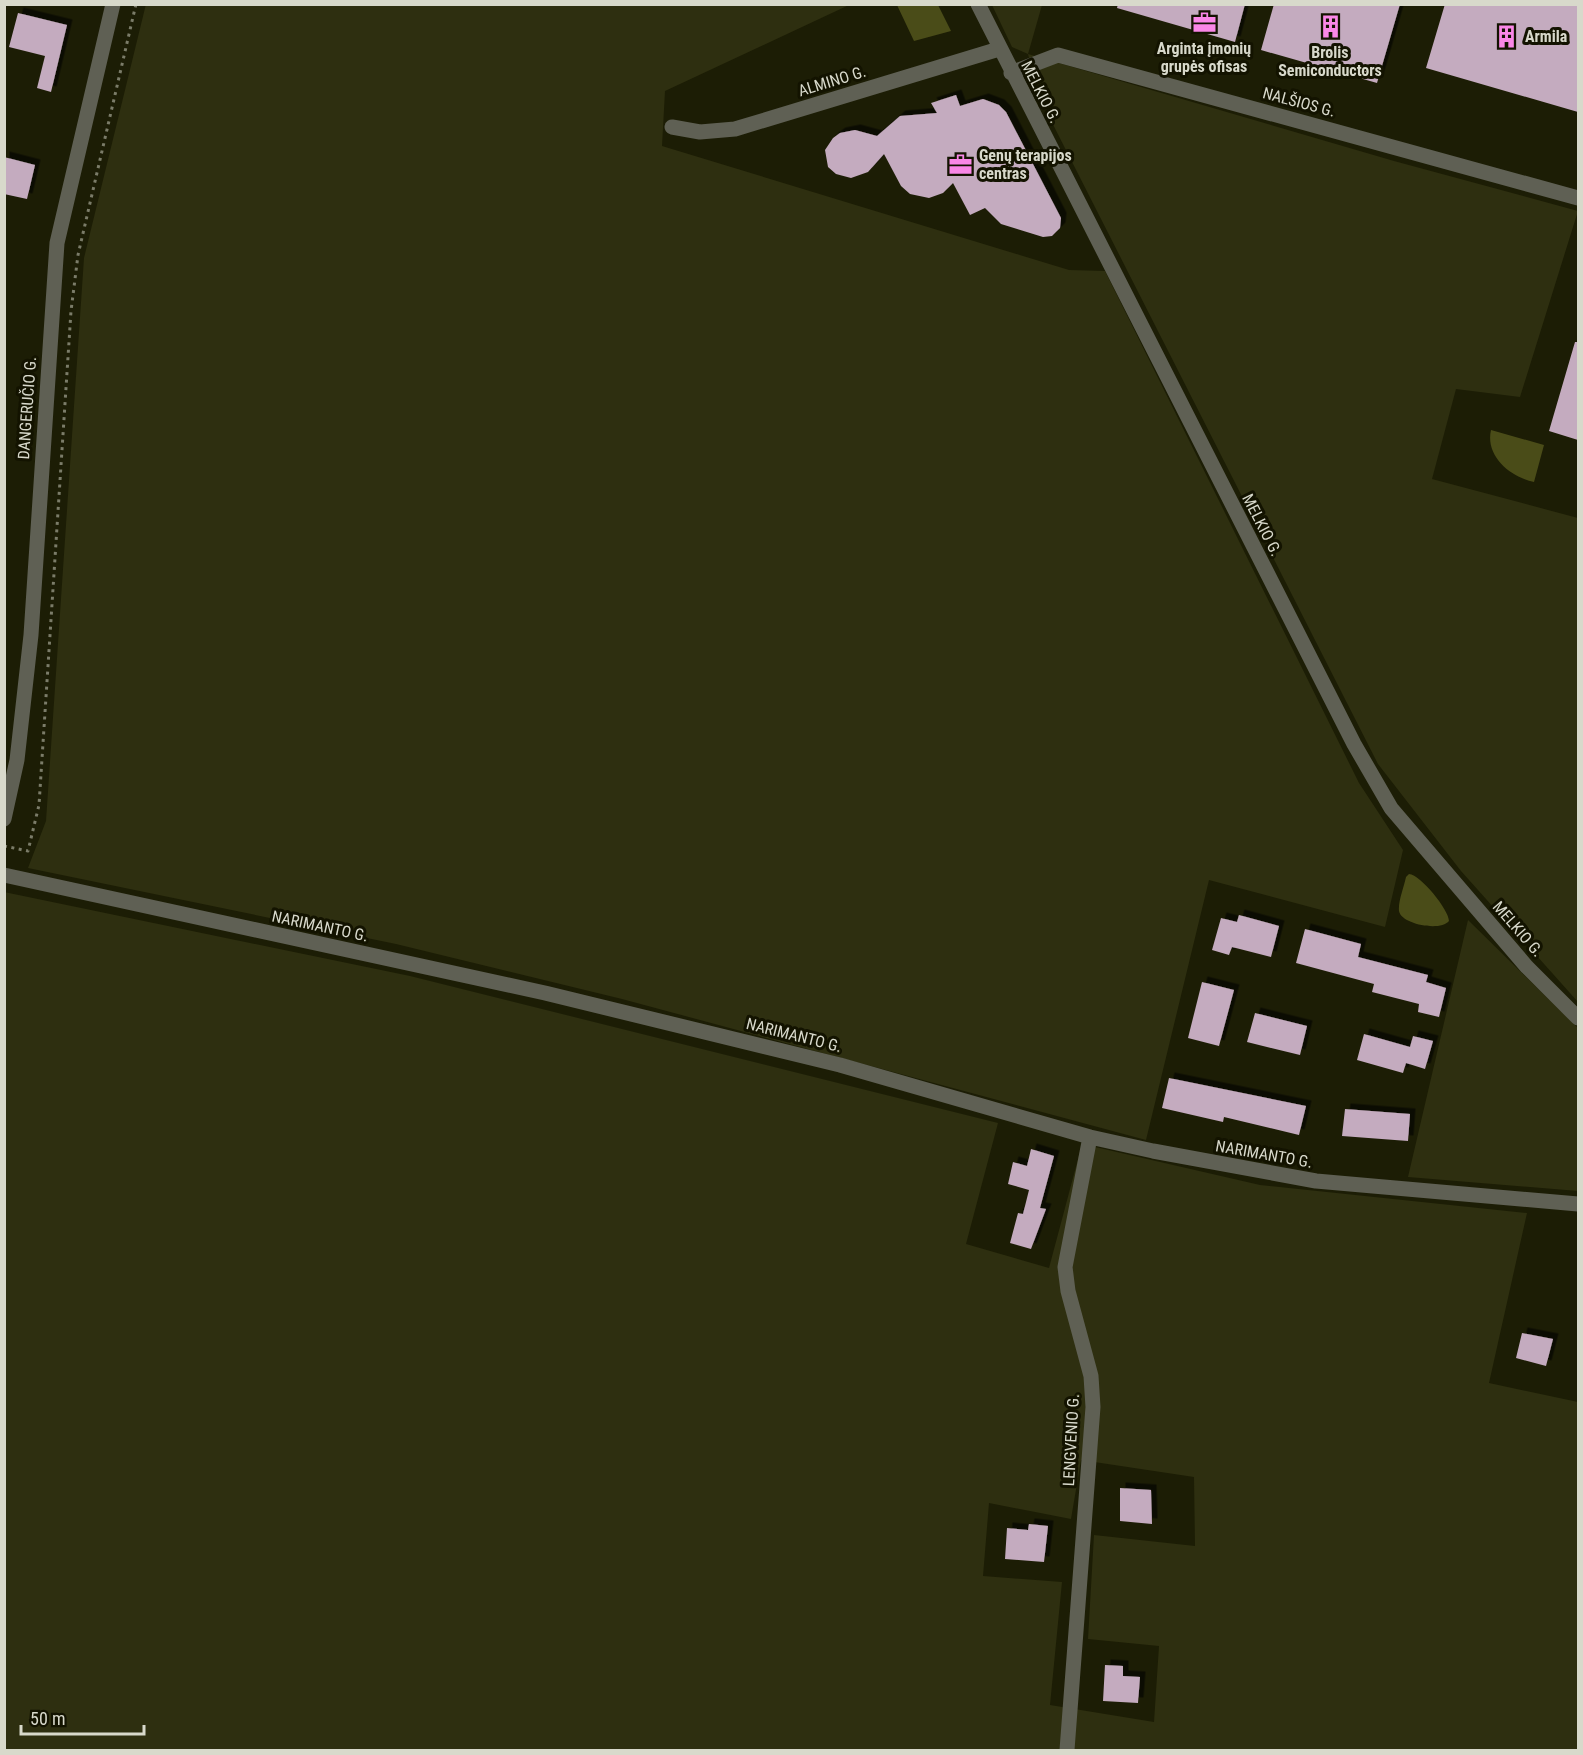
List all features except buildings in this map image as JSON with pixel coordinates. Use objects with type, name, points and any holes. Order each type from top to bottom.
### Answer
[{"type":"street","name":"DANGERUČIO G.","points":[[4,819],[17,760],[31,635],[57,243],[113,4]]},
{"type":"street","name":"MELKIO G.","points":[[978,4],[1348,734],[1391,808],[1527,967],[1578,1018]]},
{"type":"street","name":"ALMINO G.","points":[[672,127],[700,132],[735,129],[999,49]]},
{"type":"street","name":"NALŠIOS G.","points":[[1011,73],[1058,55],[1578,198]]},
{"type":"street","name":"NARIMANTO G.","points":[[4,875],[556,996],[840,1065],[1090,1137],[1256,1172],[1316,1181],[1578,1204]]},
{"type":"street","name":"LENGVENIO G.","points":[[1067,1750],[1093,1407],[1091,1376],[1068,1291],[1065,1267],[1090,1137]]},
{"type":"path","points":[[4,846],[28,851],[39,805],[71,311],[78,255],[136,4]]},
{"type":"shaded area","points":[[146,4],[849,5],[665,91],[662,146],[1069,270],[1105,271],[1359,783],[1403,850],[1385,927],[1209,880],[1146,1140],[622,999],[396,944],[28,868],[46,821],[84,258]]},
{"type":"shaded area","points":[[897,5],[938,5],[951,31],[914,41]]},
{"type":"shaded area","points":[[992,5],[1042,5],[1028,54],[1012,47]]},
{"type":"shaded area","points":[[1028,54],[1394,161],[1578,211],[1520,397],[1456,389],[1432,479],[1578,518],[1578,1002],[1461,871],[1378,764],[1038,95]]},
{"type":"shaded area","points":[[1491,430],[1544,445],[1534,482],[1516,475],[1501,464],[1492,448]]},
{"type":"shaded area","points":[[1409,874],[1420,880],[1434,894],[1449,921],[1438,926],[1430,926],[1413,923],[1401,916],[1399,903],[1406,877]]},
{"type":"shaded area","points":[[4,892],[410,976],[998,1123],[966,1244],[1049,1268],[1082,1144],[1260,1185],[1527,1213],[1489,1383],[1578,1402],[1578,1750],[5,1750]],"holes":[[[1081,1460],[1194,1477],[1195,1546],[1094,1535],[1088,1639],[1159,1646],[1154,1722],[1050,1705],[1062,1582],[983,1576],[989,1503],[1071,1519]]]},
{"type":"shaded area","points":[[1468,920],[1578,1028],[1578,1191],[1408,1177]]},
{"type":"place","name":"Arginta įmonių grupės ofisas","points":[[1204,23]]},
{"type":"place","name":"Brolis Semiconductors","points":[[1330,27]]},
{"type":"place","name":"Armila","points":[[1507,36]]},
{"type":"place","name":"Genų terapijos centras","points":[[961,164]]}]
